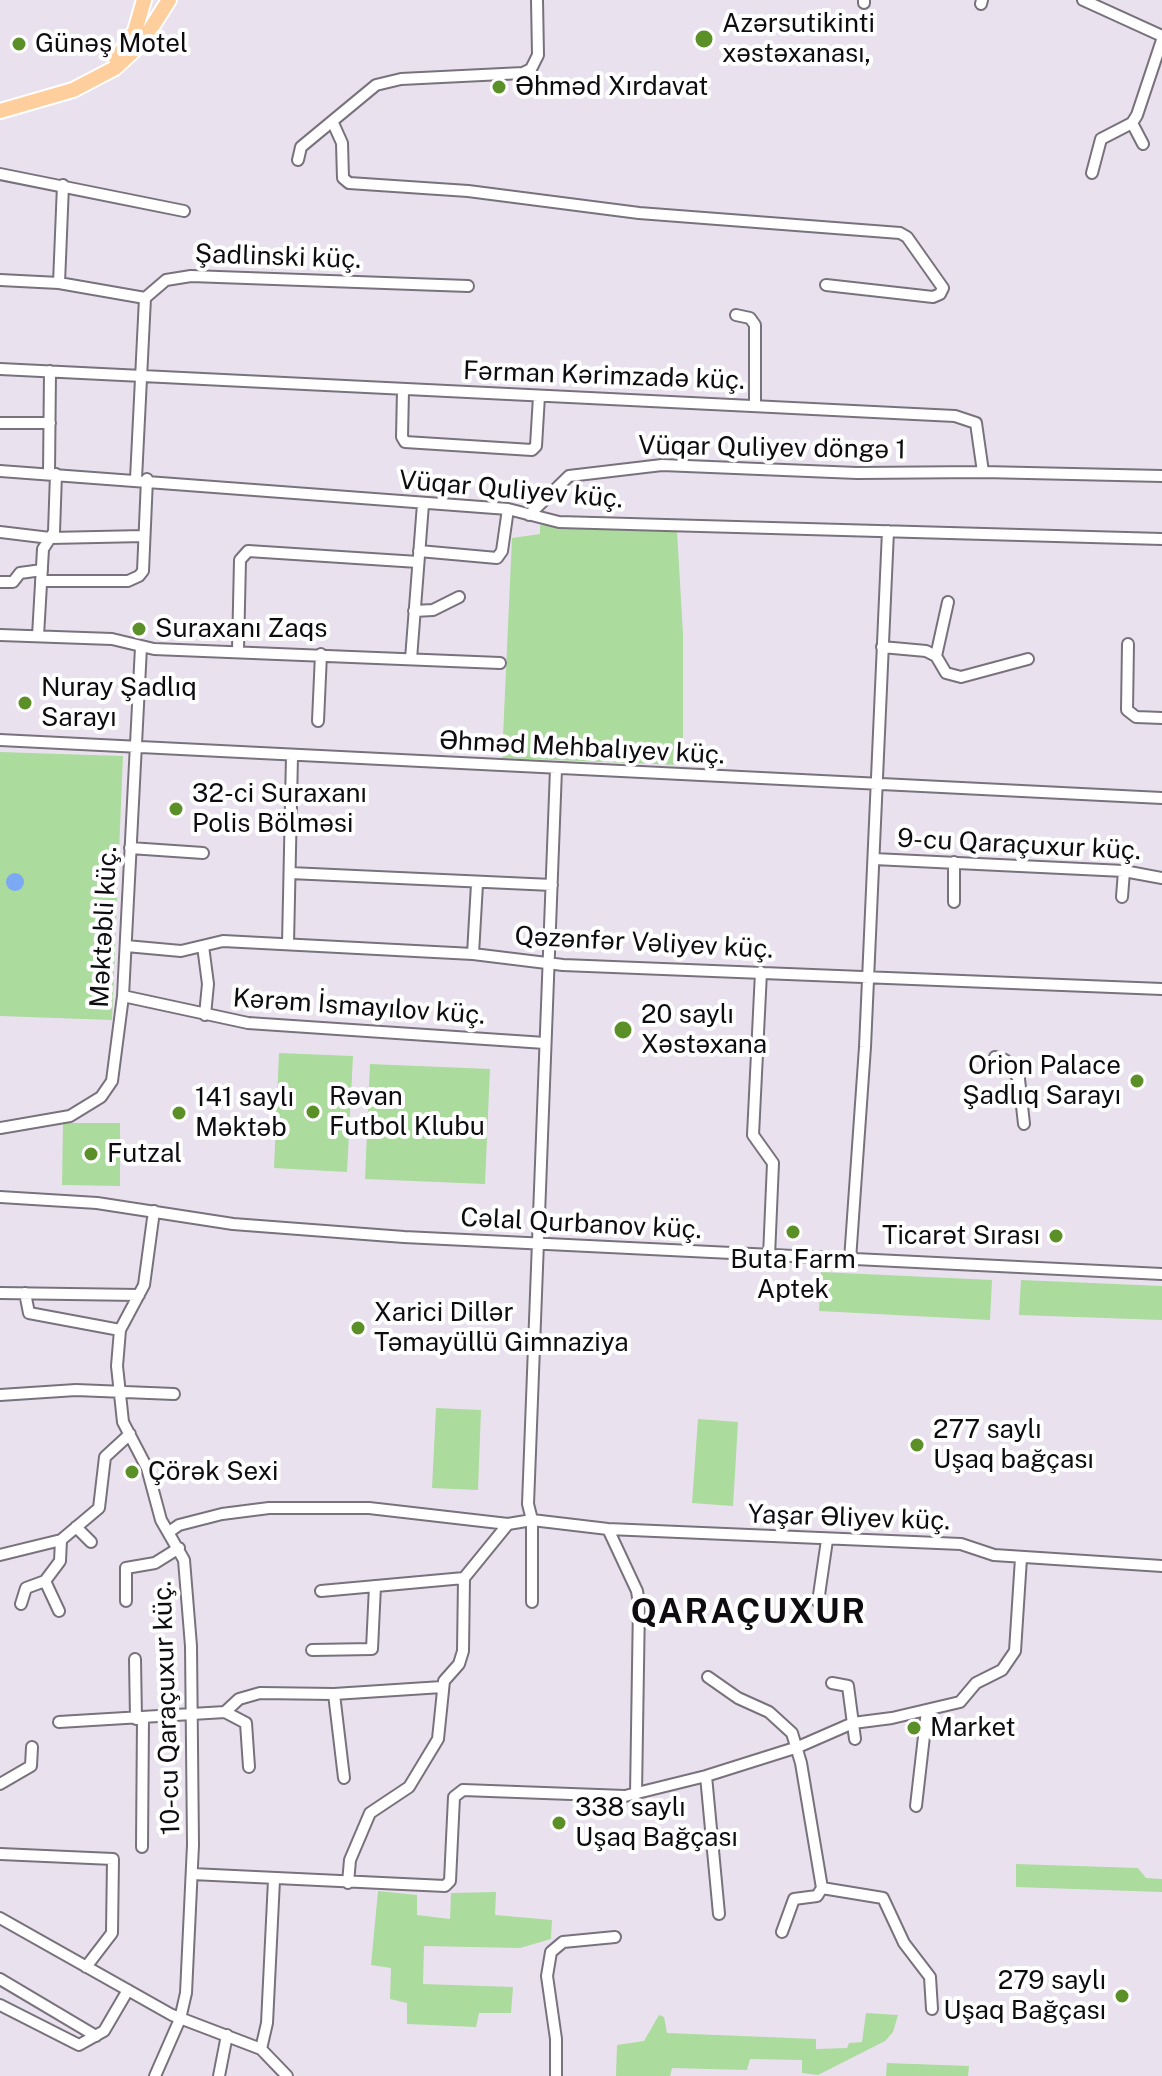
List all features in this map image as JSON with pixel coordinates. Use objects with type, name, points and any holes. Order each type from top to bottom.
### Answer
[{"type":"main road","points":[[88,83],[130,41],[144,0]]},
{"type":"main road","points":[[0,111],[88,83],[132,54],[169,0]]},
{"type":"street","points":[[298,160],[301,147],[376,85],[387,81],[523,73],[531,69],[538,55],[537,0]]},
{"type":"street","points":[[1083,0],[1162,38],[1132,123],[1101,139],[1092,173]]},
{"type":"street","points":[[333,123],[342,143],[343,178],[349,183],[468,191],[639,213],[900,233],[907,237],[943,288],[940,294],[933,297],[826,285]]},
{"type":"street","points":[[1132,123],[1143,144]]},
{"type":"street","points":[[0,174],[184,211]]},
{"type":"street","points":[[59,283],[63,185]]},
{"type":"street","name":"Şadlinski küç.","points":[[145,298],[166,280],[191,276],[468,286]]},
{"type":"street","points":[[0,280],[59,283],[145,298],[141,479],[143,571],[136,580],[41,575],[25,571],[13,582],[0,582]]},
{"type":"street","points":[[736,315],[750,318],[755,325],[755,404]]},
{"type":"street","name":"Fərman Kərimzadə küç.","points":[[0,369],[755,404],[971,419],[976,423],[983,472]]},
{"type":"street","points":[[38,636],[43,549],[55,523],[50,371]]},
{"type":"street","points":[[403,390],[405,442],[516,449],[536,446],[539,396]]},
{"type":"street","points":[[0,423],[50,423]]},
{"type":"street","name":"Vüqar Quliyev döngə 1","points":[[529,515],[569,476],[619,467],[662,465],[857,473],[983,472]]},
{"type":"street","name":"Vüqar Quliyev küç.","points":[[0,471],[141,479],[508,509],[559,522],[1162,539]]},
{"type":"street","points":[[983,472],[1162,476]]},
{"type":"street","points":[[411,659],[423,504]]},
{"type":"street","points":[[238,650],[240,560],[248,551],[497,558],[502,551],[508,509]]},
{"type":"street","points":[[850,1260],[869,976],[888,531]]},
{"type":"street","points":[[0,532],[50,538],[144,536]]},
{"type":"street","points":[[414,611],[433,610],[459,597]]},
{"type":"street","points":[[936,656],[948,602]]},
{"type":"street","points":[[0,635],[112,639],[141,647],[500,663]]},
{"type":"street","points":[[1128,644],[1127,710],[1136,717],[1162,718]]},
{"type":"street","name":"Məktəbli küç.","points":[[0,1128],[60,1119],[101,1097],[115,1072],[123,996],[141,647]]},
{"type":"street","points":[[882,647],[919,650],[936,656],[946,673],[961,677],[1028,659]]},
{"type":"street","points":[[318,721],[321,654]]},
{"type":"street","name":"Əhməd Mehbalıyev küç.","points":[[0,740],[1162,798]]},
{"type":"street","points":[[288,944],[292,756]]},
{"type":"street","points":[[532,1602],[532,1520],[528,1504],[556,769]]},
{"type":"street","points":[[130,848],[203,853]]},
{"type":"street","name":"9-cu Qaraçuxur küç.","points":[[874,859],[1124,871],[1162,878]]},
{"type":"street","points":[[954,862],[954,902]]},
{"type":"street","points":[[1122,897],[1124,871]]},
{"type":"street","points":[[290,873],[477,884],[552,885]]},
{"type":"street","points":[[473,954],[477,884]]},
{"type":"street","name":"Qəzənfər Vəliyev küç.","points":[[126,946],[181,951],[223,941],[473,954],[549,963],[1162,989]]},
{"type":"street","points":[[203,946],[208,984],[205,1015]]},
{"type":"street","points":[[761,972],[753,1135],[773,1163],[769,1256]]},
{"type":"street","name":"Kərəm İsmayılov küç.","points":[[123,996],[248,1023],[545,1043]]},
{"type":"street","points":[[995,1057],[1005,1060],[1019,1079],[1024,1124]]},
{"type":"street","name":"Cəlal Qurbanov küç.","points":[[0,1197],[154,1211],[233,1224],[769,1256],[1162,1274]]},
{"type":"street","name":"10-cu Qaraçuxur küç.","points":[[154,1211],[139,1295],[120,1330],[119,1392],[123,1422],[142,1457],[156,1505],[184,1560],[189,1613],[192,1874],[186,1993],[180,2019],[155,2076]]},
{"type":"street","points":[[0,1293],[139,1295]]},
{"type":"street","points":[[25,1293],[29,1313],[120,1330]]},
{"type":"street","points":[[0,1395],[76,1390],[174,1394]]},
{"type":"street","points":[[0,1555],[61,1540],[99,1508],[105,1457],[130,1434]]},
{"type":"street","name":"Yaşar Əliyev küç.","points":[[169,1532],[179,1525],[222,1514],[269,1508],[369,1508],[508,1524],[532,1520],[608,1529],[961,1544],[994,1555],[1021,1558],[1162,1566]]},
{"type":"street","points":[[348,1883],[350,1860],[370,1813],[409,1787],[438,1739],[442,1687],[463,1651],[464,1578],[508,1524]]},
{"type":"street","points":[[76,1527],[91,1542]]},
{"type":"street","points":[[608,1529],[637,1591],[639,1604],[636,1794]]},
{"type":"street","points":[[21,1604],[26,1588],[45,1581],[62,1556],[61,1540]]},
{"type":"street","points":[[818,1602],[827,1540]]},
{"type":"street","points":[[126,1601],[126,1568],[155,1563],[179,1548]]},
{"type":"street","points":[[192,1874],[445,1886],[450,1881],[454,1797],[463,1790],[595,1796],[636,1794],[798,1747],[853,1723],[927,1710],[966,1698],[976,1683],[1002,1670],[1011,1658],[1017,1637],[1021,1558]]},
{"type":"street","points":[[321,1591],[464,1578]]},
{"type":"street","points":[[45,1581],[59,1611]]},
{"type":"street","points":[[312,1650],[372,1649],[375,1586]]},
{"type":"street","points":[[135,1659],[140,1719],[142,1847]]},
{"type":"street","points":[[708,1677],[782,1722],[798,1747],[822,1888],[817,1896],[794,1899],[782,1932]]},
{"type":"street","points":[[832,1683],[848,1686],[855,1739]]},
{"type":"street","points":[[59,1722],[225,1712],[247,1695],[334,1694],[442,1687]]},
{"type":"street","points":[[334,1694],[344,1778]]},
{"type":"street","points":[[916,1806],[927,1710]]},
{"type":"street","points":[[225,1712],[246,1723],[249,1767]]},
{"type":"street","points":[[0,1784],[31,1766],[32,1747]]},
{"type":"street","points":[[706,1776],[719,1914]]},
{"type":"street","points":[[0,1854],[113,1859],[112,1933],[86,1967]]},
{"type":"street","points":[[261,2049],[267,2023],[274,1880]]},
{"type":"street","points":[[822,1888],[883,1898],[904,1943],[930,1977],[932,2009]]},
{"type":"street","points":[[0,1918],[180,2019],[261,2049],[287,2076]]},
{"type":"street","points":[[556,2076],[556,2039],[547,1976],[551,1952],[563,1942],[615,1937]]},
{"type":"street","points":[[0,1979],[96,2036]]},
{"type":"street","points":[[0,2005],[73,2044],[96,2036],[110,2023],[128,1990]]},
{"type":"street","points":[[219,2076],[227,2035]]},
{"type":"green space","points":[[540,525],[677,531],[683,634],[683,745],[679,765],[502,758],[512,538],[540,534]]},
{"type":"green space","points":[[0,752],[123,756],[112,1020],[0,1016]]},
{"type":"green space","name":"Rəvan Futbol Klubu","points":[[279,1053],[353,1056],[347,1172],[274,1168]]},
{"type":"green space","points":[[370,1064],[490,1069],[485,1184],[365,1179]]},
{"type":"green space","name":"Futzal","points":[[63,1123],[120,1123],[120,1186],[62,1185]]},
{"type":"green space","points":[[821,1272],[992,1280],[990,1320],[819,1311]]},
{"type":"green space","points":[[1021,1280],[1162,1286],[1162,1320],[1019,1315]]},
{"type":"green space","points":[[436,1408],[481,1410],[478,1490],[432,1488]]},
{"type":"green space","points":[[698,1419],[738,1422],[733,1506],[692,1503]]},
{"type":"green space","points":[[1016,1864],[1138,1868],[1146,1878],[1162,1879],[1162,1892],[1016,1887]]},
{"type":"green space","points":[[378,1891],[417,1895],[417,1915],[450,1919],[451,1893],[496,1892],[495,1915],[552,1920],[551,1939],[520,1948],[424,1946],[423,1984],[513,1987],[511,2013],[479,2013],[476,2027],[407,2024],[407,2003],[390,1999],[391,1968],[371,1965]]},
{"type":"green space","points":[[866,2013],[898,2015],[893,2032],[885,2041],[818,2075],[802,2073],[802,2060],[750,2059],[747,2070],[672,2068],[670,2076],[616,2076],[617,2045],[644,2041],[659,2015],[664,2017],[667,2033],[816,2039],[816,2049],[847,2048],[849,2043],[862,2042]]},
{"type":"green space","points":[[887,2063],[969,2066],[968,2076],[886,2076]]},
{"type":"water","points":[[15,873],[24,882],[15,891],[6,882]]},
{"type":"place","name":"Azərsutikinti xəstəxanası,","points":[[704,39]]},
{"type":"place","name":"Günəş Motel","points":[[19,44]]},
{"type":"place","name":"Əhməd Xırdavat","points":[[499,87]]},
{"type":"place","name":"Suraxanı Zaqs","points":[[139,629]]},
{"type":"place","name":"Nuray Şadlıq Sarayı","points":[[25,703]]},
{"type":"place","name":"32-ci Suraxanı Polis Bölməsi","points":[[176,809]]},
{"type":"place","name":"20 saylı Xəstəxana","points":[[623,1030]]},
{"type":"place","name":"Orion Palace Şadlıq Sarayı","points":[[1137,1081]]},
{"type":"place","name":"Rəvan Futbol Klubu","points":[[313,1112]]},
{"type":"place","name":"141 saylı Məktəb","points":[[179,1113]]},
{"type":"place","name":"Futzal","points":[[91,1154]]},
{"type":"place","name":"Buta Farm Aptek","points":[[793,1232]]},
{"type":"place","name":"Ticarət Sırası","points":[[1056,1236]]},
{"type":"place","name":"Xarici Dillər Təmayüllü Gimnaziya","points":[[358,1328]]},
{"type":"place","name":"277 saylı Uşaq bağçası","points":[[917,1445]]},
{"type":"place","name":"Çörək Sexi","points":[[132,1472]]},
{"type":"place","name":"Market","points":[[914,1728]]},
{"type":"place","name":"338 saylı Uşaq Bağçası","points":[[559,1823]]},
{"type":"place","name":"279 saylı Uşaq Bağçası","points":[[1122,1996]]},
{"type":"district","name":"QARAÇUXUR","points":[[749,1613]]}]
